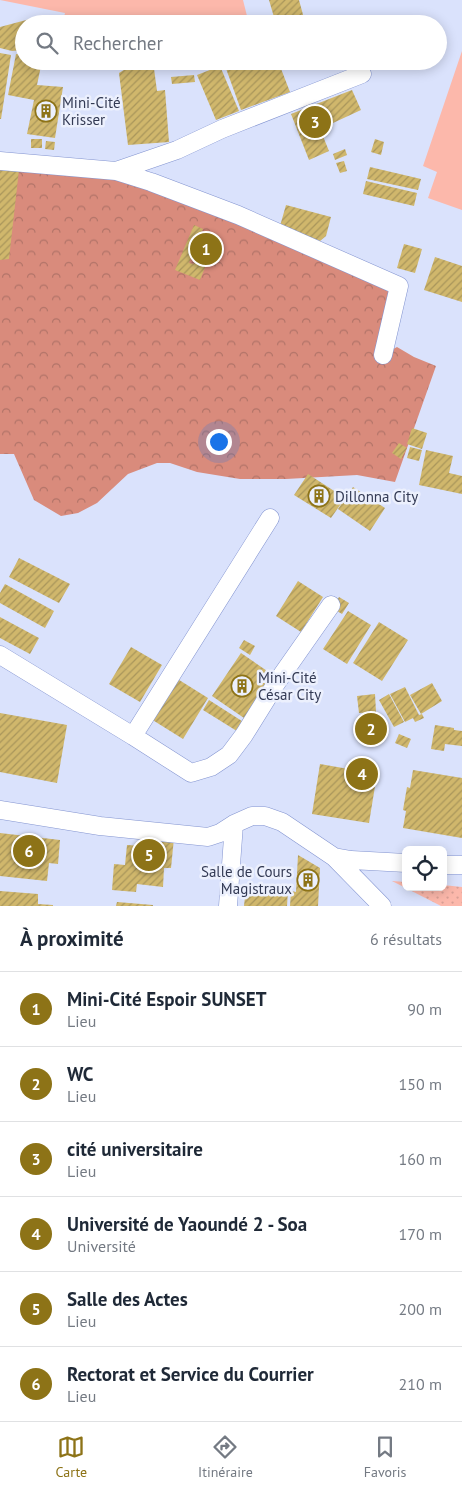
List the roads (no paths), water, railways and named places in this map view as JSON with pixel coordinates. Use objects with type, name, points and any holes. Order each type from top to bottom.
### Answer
[{"type":"street","points":[[116,171],[177,150],[222,129],[362,74]]},
{"type":"street","points":[[0,161],[116,171],[151,182],[238,215],[399,286],[383,355]]},
{"type":"street","points":[[133,736],[270,518]]},
{"type":"street","points":[[0,655],[191,773],[212,767],[229,755],[331,604]]},
{"type":"street","points":[[0,810],[100,826],[208,837],[220,834],[234,824],[252,816],[265,816],[282,822],[334,857],[382,906]]},
{"type":"street","points":[[228,906],[234,824]]},
{"type":"street","points":[[334,857],[351,860],[402,863]]},
{"type":"street","points":[[447,865],[462,866]]},
{"type":"place","name":"Mini-Cité Krisser","points":[[46,111]]},
{"type":"place","name":"cité universitaire","points":[[315,122]]},
{"type":"place","name":"Mini-Cité Espoir SUNSET","points":[[206,249]]},
{"type":"place","name":"Dillonna City","points":[[319,496]]},
{"type":"place","name":"Mini-Cité César City","points":[[242,686]]},
{"type":"place","name":"WC","points":[[371,729]]},
{"type":"place","name":"Université de Yaoundé 2 - Soa","points":[[362,774]]},
{"type":"place","name":"Rectorat et Service du Courrier","points":[[29,851]]},
{"type":"place","name":"Salle des Actes","points":[[149,855]]},
{"type":"place","name":"Salle de Cours Magistraux","points":[[308,880]]}]
